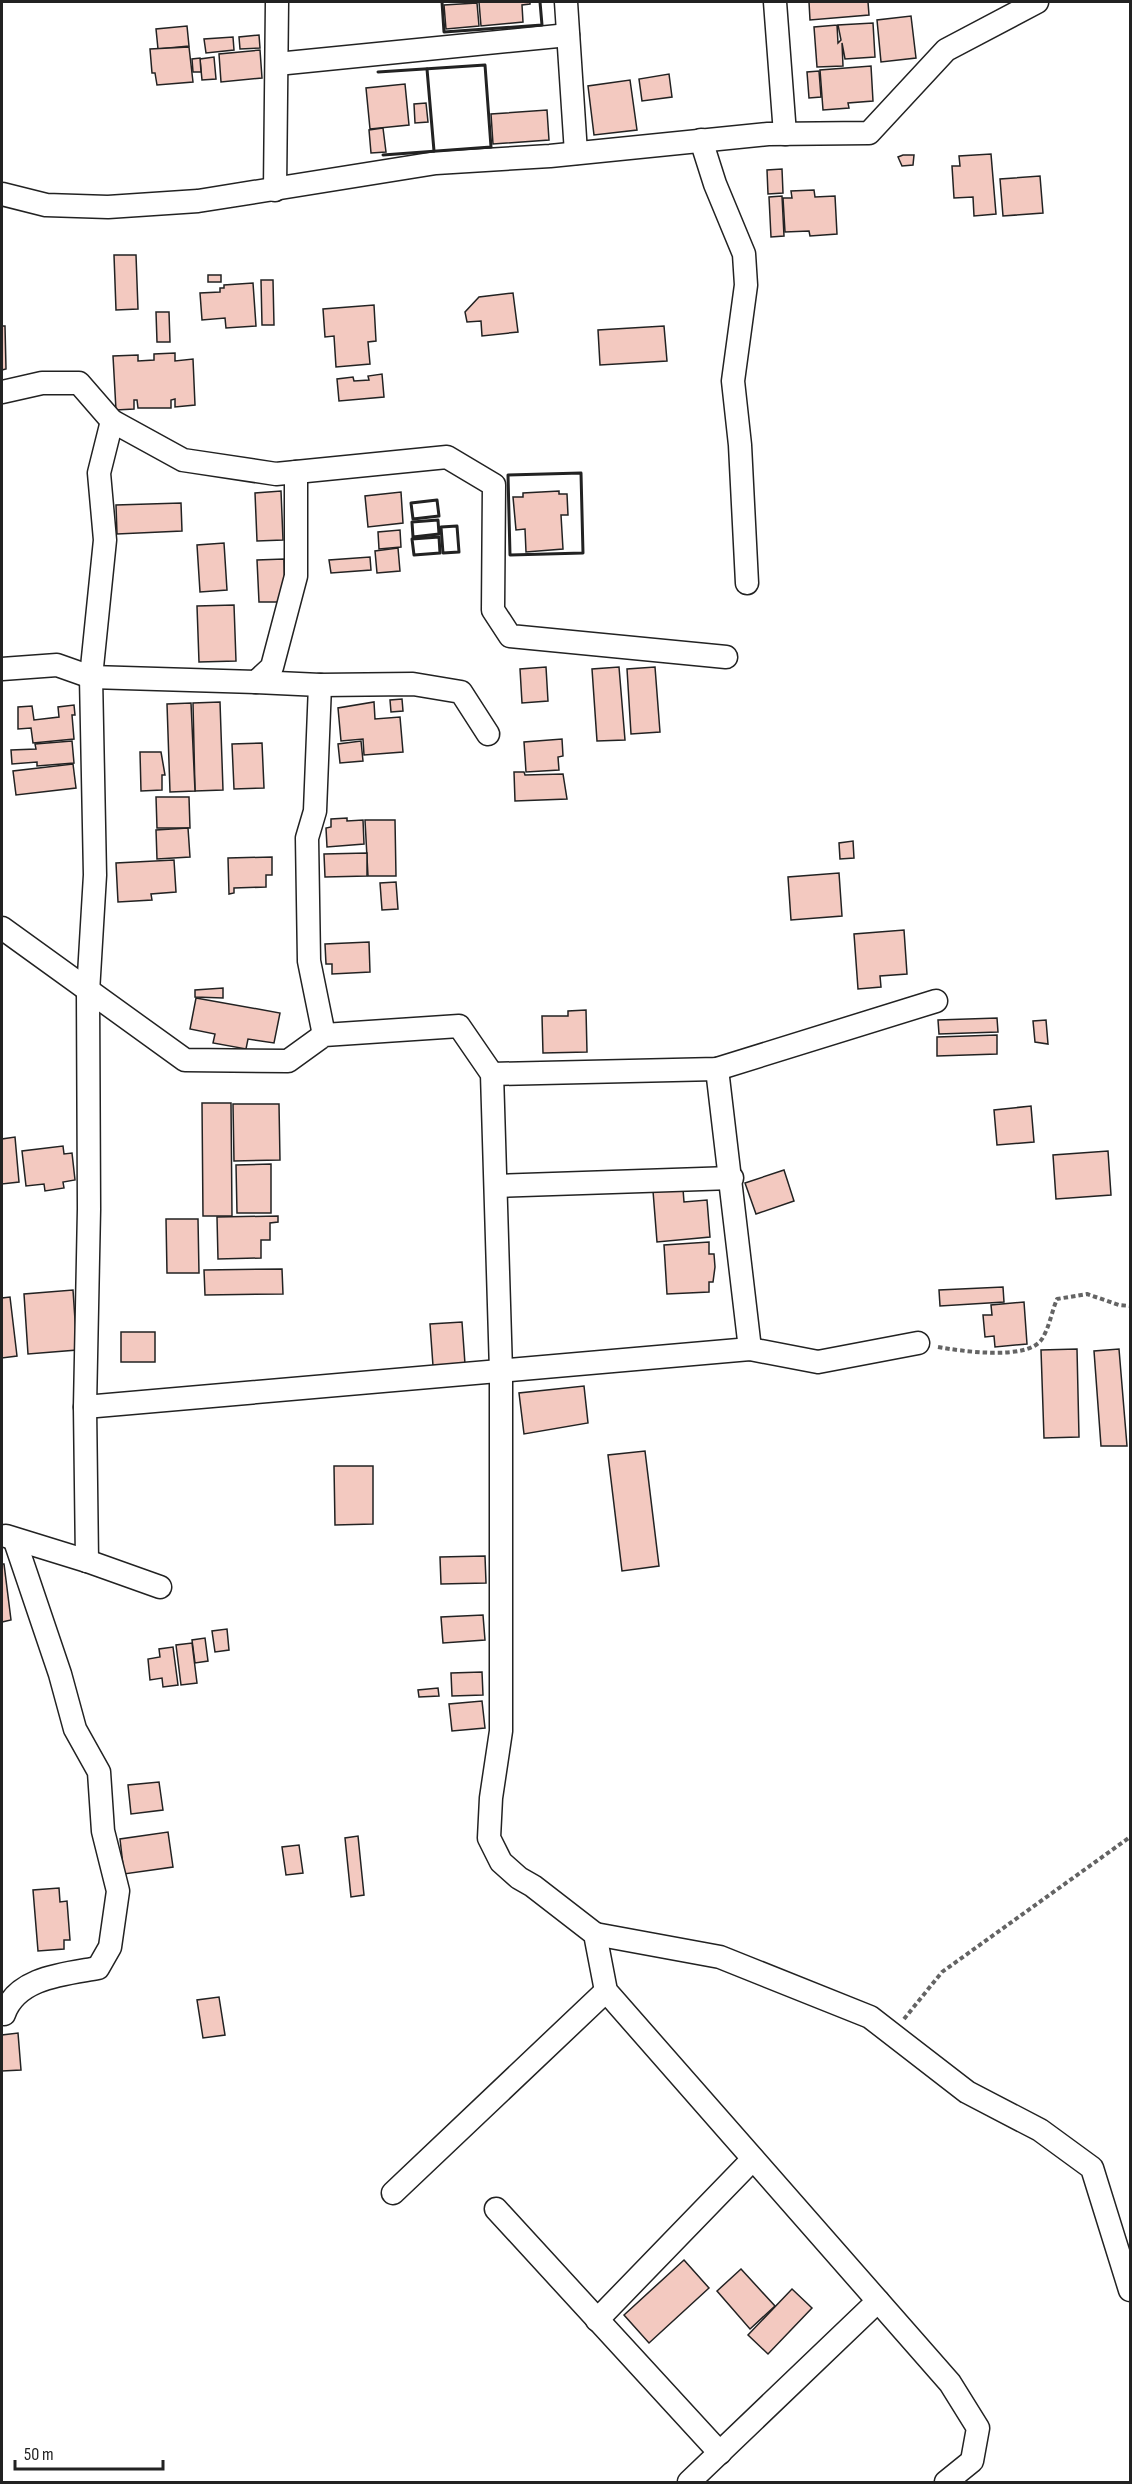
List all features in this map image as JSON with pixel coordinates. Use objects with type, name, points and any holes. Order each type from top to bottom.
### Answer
[{"type":"street","points":[[275,190],[278,2]]},
{"type":"street","points":[[566,2],[576,153]]},
{"type":"street","points":[[775,2],[785,134]]},
{"type":"street","points":[[2,194],[46,205],[108,207],[198,201],[436,163],[785,134],[869,133],[946,50],[1037,2]]},
{"type":"street","points":[[276,64],[568,35]]},
{"type":"street","points":[[701,140],[715,184],[744,254],[746,285],[733,381],[740,445],[747,583]]},
{"type":"street","points":[[2,392],[42,383],[79,383],[112,421],[183,460],[276,474],[447,457],[494,485],[493,610],[510,636],[726,657]]},
{"type":"street","points":[[87,1561],[85,1407],[89,1209],[88,992],[95,875],[91,677],[105,540],[99,473],[112,421]]},
{"type":"street","points":[[256,682],[272,668],[296,576],[296,472]]},
{"type":"street","points":[[2,669],[57,665],[91,677],[320,685],[413,684],[460,692],[488,734]]},
{"type":"street","points":[[320,685],[315,811],[307,838],[309,961],[324,1035]]},
{"type":"street","points":[[2,928],[185,1060],[288,1061],[324,1035],[459,1026],[492,1074],[501,1371],[501,1731],[491,1798],[489,1838],[501,1862],[595,1934],[720,1957],[870,2017],[967,2092],[1040,2130],[1092,2168],[1131,2290]]},
{"type":"street","points":[[492,1074],[717,1069],[936,1001]]},
{"type":"street","points":[[717,1069],[732,1178],[750,1349]]},
{"type":"street","points":[[496,1186],[732,1178]]},
{"type":"street","points":[[85,1407],[750,1349],[818,1362],[918,1343]]},
{"type":"street","points":[[8,1538],[87,1561],[160,1587]]},
{"type":"street","points":[[4,2014],[8,2003],[42,1978],[98,1968],[110,1947],[118,1891],[103,1831],[99,1772],[75,1729],[60,1674],[8,1538]]},
{"type":"street","points":[[595,1934],[606,1991],[950,2383],[978,2428],[972,2461],[946,2482]]},
{"type":"street","points":[[393,2193],[606,1991]]},
{"type":"street","points":[[597,2320],[753,2158]]},
{"type":"street","points":[[496,2209],[720,2453]]},
{"type":"street","points":[[689,2482],[878,2301]]},
{"type":"path","points":[[918,1343],[967,1352],[1027,1350],[1041,1340],[1057,1299],[1087,1294],[1119,1305],[1131,1306]]},
{"type":"path","points":[[891,2033],[942,1972],[1131,1837]]},
{"type":"building","points":[[479,2],[530,2],[530,4],[522,5],[523,22],[481,26]]},
{"type":"building","points":[[809,2],[868,2],[869,15],[810,20]]},
{"type":"building","points":[[477,3],[479,26],[446,29],[444,5]]},
{"type":"building","points":[[911,16],[916,58],[881,62],[877,20]]},
{"type":"building","points":[[873,23],[875,57],[845,59],[842,43],[843,66],[817,67],[814,27],[837,25],[838,43],[841,40],[838,25]]},
{"type":"building","points":[[187,26],[189,46],[158,49],[156,29]]},
{"type":"building","points":[[259,35],[260,48],[240,49],[239,37]]},
{"type":"building","points":[[233,37],[234,50],[206,53],[204,39]]},
{"type":"building","points":[[189,47],[193,82],[157,85],[155,73],[152,73],[150,49]]},
{"type":"building","points":[[260,50],[262,78],[221,82],[219,54]]},
{"type":"building","points":[[214,57],[216,79],[202,80],[200,59]]},
{"type":"building","points":[[200,58],[201,72],[193,72],[192,59]]},
{"type":"building","points":[[871,66],[873,101],[848,103],[849,108],[823,110],[820,70]]},
{"type":"building","points":[[819,71],[821,97],[809,98],[807,72]]},
{"type":"building","points":[[669,74],[672,97],[642,101],[639,79]]},
{"type":"building","points":[[630,80],[637,130],[594,135],[588,86]]},
{"type":"building","points":[[405,84],[409,125],[370,129],[366,88]]},
{"type":"building","points":[[426,103],[428,122],[415,123],[414,104]]},
{"type":"building","points":[[547,110],[549,140],[493,144],[491,114]]},
{"type":"building","points":[[383,128],[386,152],[371,153],[369,130]]},
{"type":"building","points":[[991,154],[996,214],[974,216],[973,197],[954,198],[952,166],[960,166],[959,156]]},
{"type":"building","points":[[914,155],[913,165],[902,166],[898,157]]},
{"type":"building","points":[[782,169],[783,193],[768,194],[767,170]]},
{"type":"building","points":[[1040,176],[1043,213],[1003,216],[1000,179]]},
{"type":"building","points":[[814,190],[815,197],[835,196],[837,234],[810,236],[809,231],[785,232],[783,198],[792,198],[791,191]]},
{"type":"building","points":[[782,196],[784,236],[771,237],[769,197]]},
{"type":"building","points":[[114,255],[136,255],[138,309],[116,310]]},
{"type":"building","points":[[208,275],[221,275],[221,282],[208,282]]},
{"type":"building","points":[[261,280],[273,280],[274,325],[262,325]]},
{"type":"building","points":[[253,283],[256,326],[226,328],[225,318],[202,320],[200,293],[220,292],[220,288],[224,288],[224,285]]},
{"type":"building","points":[[513,293],[518,332],[482,336],[481,321],[467,322],[465,312],[479,297]]},
{"type":"building","points":[[374,305],[376,341],[368,342],[370,364],[336,367],[334,336],[325,337],[323,309]]},
{"type":"building","points":[[156,312],[169,312],[170,342],[157,342]]},
{"type":"building","points":[[2,326],[5,326],[6,369],[2,370]]},
{"type":"building","points":[[664,326],[667,361],[600,365],[598,330]]},
{"type":"building","points":[[175,353],[175,361],[193,359],[195,405],[175,407],[175,399],[171,400],[171,408],[138,408],[137,400],[134,400],[134,409],[116,410],[113,356],[138,355],[138,361],[154,360],[154,354]]},
{"type":"building","points":[[382,374],[384,397],[339,401],[337,379],[353,377],[354,381],[369,380],[368,376]]},
{"type":"building","points":[[281,491],[283,540],[257,541],[255,493]]},
{"type":"building","points":[[559,491],[559,494],[567,494],[568,515],[561,515],[563,549],[526,552],[525,529],[516,530],[513,497],[523,497],[523,493]]},
{"type":"building","points":[[401,492],[403,523],[368,527],[365,496]]},
{"type":"building","points":[[181,503],[182,531],[117,534],[116,505]]},
{"type":"building","points":[[400,530],[401,547],[379,549],[378,532]]},
{"type":"building","points":[[224,543],[227,590],[200,592],[197,545]]},
{"type":"building","points":[[398,548],[400,571],[377,573],[375,551]]},
{"type":"building","points":[[370,557],[371,570],[331,573],[329,560]]},
{"type":"building","points":[[284,559],[285,602],[259,602],[257,560]]},
{"type":"building","points":[[234,605],[236,661],[199,662],[197,606]]},
{"type":"building","points":[[546,667],[548,701],[522,703],[520,669]]},
{"type":"building","points":[[619,667],[625,740],[597,741],[592,669]]},
{"type":"building","points":[[655,667],[660,732],[631,734],[627,669]]},
{"type":"building","points":[[402,699],[403,711],[391,712],[390,700]]},
{"type":"building","points":[[220,702],[223,790],[195,791],[193,703]]},
{"type":"building","points":[[374,702],[375,719],[400,717],[403,752],[364,755],[363,739],[341,741],[338,708]]},
{"type":"building","points":[[191,703],[195,791],[170,792],[167,704]]},
{"type":"building","points":[[74,705],[75,715],[72,715],[74,739],[33,743],[31,728],[18,729],[18,707],[32,706],[34,720],[59,717],[58,707]]},
{"type":"building","points":[[562,739],[563,756],[558,757],[559,770],[526,772],[524,742]]},
{"type":"building","points":[[72,741],[74,763],[37,766],[37,762],[12,764],[11,750],[36,749],[35,744]]},
{"type":"building","points":[[361,741],[363,761],[340,763],[338,744]]},
{"type":"building","points":[[262,743],[264,788],[234,789],[232,744]]},
{"type":"building","points":[[140,752],[161,752],[165,775],[162,775],[162,790],[141,791]]},
{"type":"building","points":[[73,764],[76,788],[16,795],[13,771]]},
{"type":"building","points":[[514,772],[524,772],[525,775],[563,774],[567,799],[515,801]]},
{"type":"building","points":[[156,797],[189,797],[190,828],[157,828]]},
{"type":"building","points":[[347,818],[347,821],[363,820],[364,844],[327,847],[326,828],[331,827],[331,819]]},
{"type":"building","points":[[365,820],[395,820],[396,876],[368,876]]},
{"type":"building","points":[[188,828],[190,857],[157,859],[156,830]]},
{"type":"building","points":[[853,841],[854,858],[840,859],[839,843]]},
{"type":"building","points":[[367,853],[367,876],[325,877],[324,854]]},
{"type":"building","points":[[272,857],[272,875],[266,875],[266,887],[234,888],[234,893],[229,894],[228,858]]},
{"type":"building","points":[[174,860],[176,892],[151,894],[152,900],[118,902],[116,863]]},
{"type":"building","points":[[839,873],[842,916],[791,920],[788,877]]},
{"type":"building","points":[[396,882],[398,909],[382,910],[380,883]]},
{"type":"building","points":[[904,930],[907,974],[880,976],[881,987],[858,989],[854,934]]},
{"type":"building","points":[[369,942],[370,972],[332,974],[332,964],[326,964],[325,944]]},
{"type":"building","points":[[223,988],[223,998],[195,997],[195,990]]},
{"type":"building","points":[[196,998],[280,1013],[274,1043],[248,1039],[246,1049],[213,1043],[215,1034],[190,1029]]},
{"type":"building","points":[[586,1010],[587,1052],[543,1053],[542,1016],[568,1016],[568,1011]]},
{"type":"building","points":[[997,1018],[998,1032],[939,1034],[938,1020]]},
{"type":"building","points":[[1046,1020],[1048,1044],[1035,1042],[1033,1021]]},
{"type":"building","points":[[997,1035],[997,1054],[937,1056],[937,1037]]},
{"type":"building","points":[[202,1103],[231,1103],[232,1216],[203,1216]]},
{"type":"building","points":[[233,1104],[279,1104],[280,1160],[234,1161]]},
{"type":"building","points":[[1031,1106],[1034,1142],[997,1145],[994,1110]]},
{"type":"building","points":[[15,1137],[19,1182],[2,1184],[2,1139]]},
{"type":"building","points":[[63,1146],[64,1154],[72,1153],[75,1180],[63,1182],[64,1188],[45,1191],[44,1184],[26,1186],[22,1151]]},
{"type":"building","points":[[1108,1151],[1111,1195],[1056,1199],[1053,1155]]},
{"type":"building","points":[[271,1164],[271,1213],[237,1213],[236,1165]]},
{"type":"building","points":[[784,1170],[794,1201],[756,1214],[745,1183]]},
{"type":"building","points":[[683,1189],[684,1202],[707,1200],[710,1237],[657,1242],[653,1191]]},
{"type":"building","points":[[278,1216],[278,1222],[270,1223],[270,1240],[261,1240],[261,1258],[218,1259],[217,1217]]},
{"type":"building","points":[[166,1219],[198,1219],[199,1273],[167,1273]]},
{"type":"building","points":[[709,1242],[709,1254],[714,1254],[715,1267],[713,1282],[709,1282],[709,1292],[667,1294],[664,1245]]},
{"type":"building","points":[[282,1269],[283,1294],[205,1295],[204,1270]]},
{"type":"building","points":[[1003,1287],[1004,1302],[940,1306],[939,1290]]},
{"type":"building","points":[[73,1290],[77,1350],[28,1354],[24,1294]]},
{"type":"building","points":[[10,1297],[17,1356],[2,1358],[2,1298]]},
{"type":"building","points":[[1024,1302],[1027,1344],[995,1347],[994,1336],[985,1337],[983,1315],[992,1315],[991,1305]]},
{"type":"building","points":[[462,1322],[465,1364],[433,1366],[430,1324]]},
{"type":"building","points":[[121,1332],[155,1332],[155,1362],[121,1362]]},
{"type":"building","points":[[1077,1349],[1079,1437],[1044,1438],[1041,1350]]},
{"type":"building","points":[[1119,1349],[1127,1446],[1101,1446],[1094,1351]]},
{"type":"building","points":[[584,1386],[588,1423],[524,1434],[519,1393]]},
{"type":"building","points":[[645,1451],[659,1566],[622,1571],[608,1455]]},
{"type":"building","points":[[334,1466],[373,1466],[373,1524],[335,1525]]},
{"type":"building","points":[[485,1556],[486,1583],[441,1584],[440,1557]]},
{"type":"building","points":[[2,1564],[4,1564],[11,1620],[2,1622]]},
{"type":"building","points":[[483,1615],[485,1640],[443,1643],[441,1617]]},
{"type":"building","points":[[227,1629],[229,1650],[215,1652],[212,1631]]},
{"type":"building","points":[[205,1638],[208,1661],[195,1663],[192,1640]]},
{"type":"building","points":[[192,1643],[197,1683],[181,1685],[176,1645]]},
{"type":"building","points":[[173,1647],[178,1685],[163,1687],[162,1678],[150,1680],[148,1659],[160,1657],[159,1649]]},
{"type":"building","points":[[482,1672],[483,1695],[452,1696],[451,1673]]},
{"type":"building","points":[[438,1688],[439,1696],[419,1697],[418,1690]]},
{"type":"building","points":[[482,1701],[485,1728],[452,1731],[449,1704]]},
{"type":"building","points":[[159,1782],[163,1810],[131,1814],[128,1785]]},
{"type":"building","points":[[168,1832],[173,1867],[124,1874],[120,1839]]},
{"type":"building","points":[[358,1836],[364,1895],[351,1897],[345,1838]]},
{"type":"building","points":[[299,1845],[303,1873],[286,1875],[282,1847]]},
{"type":"building","points":[[59,1888],[60,1902],[67,1901],[70,1940],[64,1940],[64,1949],[38,1951],[33,1890]]},
{"type":"building","points":[[219,1997],[225,2035],[203,2038],[197,2000]]},
{"type":"building","points":[[18,2033],[21,2070],[2,2071],[2,2035]]},
{"type":"building","points":[[684,2260],[709,2288],[649,2343],[624,2315]]},
{"type":"building","points":[[741,2269],[775,2306],[750,2329],[717,2291]]},
{"type":"building","points":[[792,2289],[812,2308],[768,2354],[748,2335]]},
{"type":"wall","points":[[442,2],[444,32],[542,25],[540,2]]},
{"type":"wall","points":[[378,72],[485,65],[491,147],[383,155]]},
{"type":"wall","points":[[427,69],[434,151]]},
{"type":"wall","points":[[581,473],[583,553],[510,555],[508,475],[581,473]]},
{"type":"wall","points":[[437,500],[439,516],[413,519],[411,503],[437,500]]},
{"type":"wall","points":[[438,520],[439,534],[413,537],[412,522],[438,520]]},
{"type":"wall","points":[[457,526],[459,552],[443,553],[441,527],[457,526]]},
{"type":"wall","points":[[439,537],[440,553],[414,555],[412,539],[439,537]]}]
